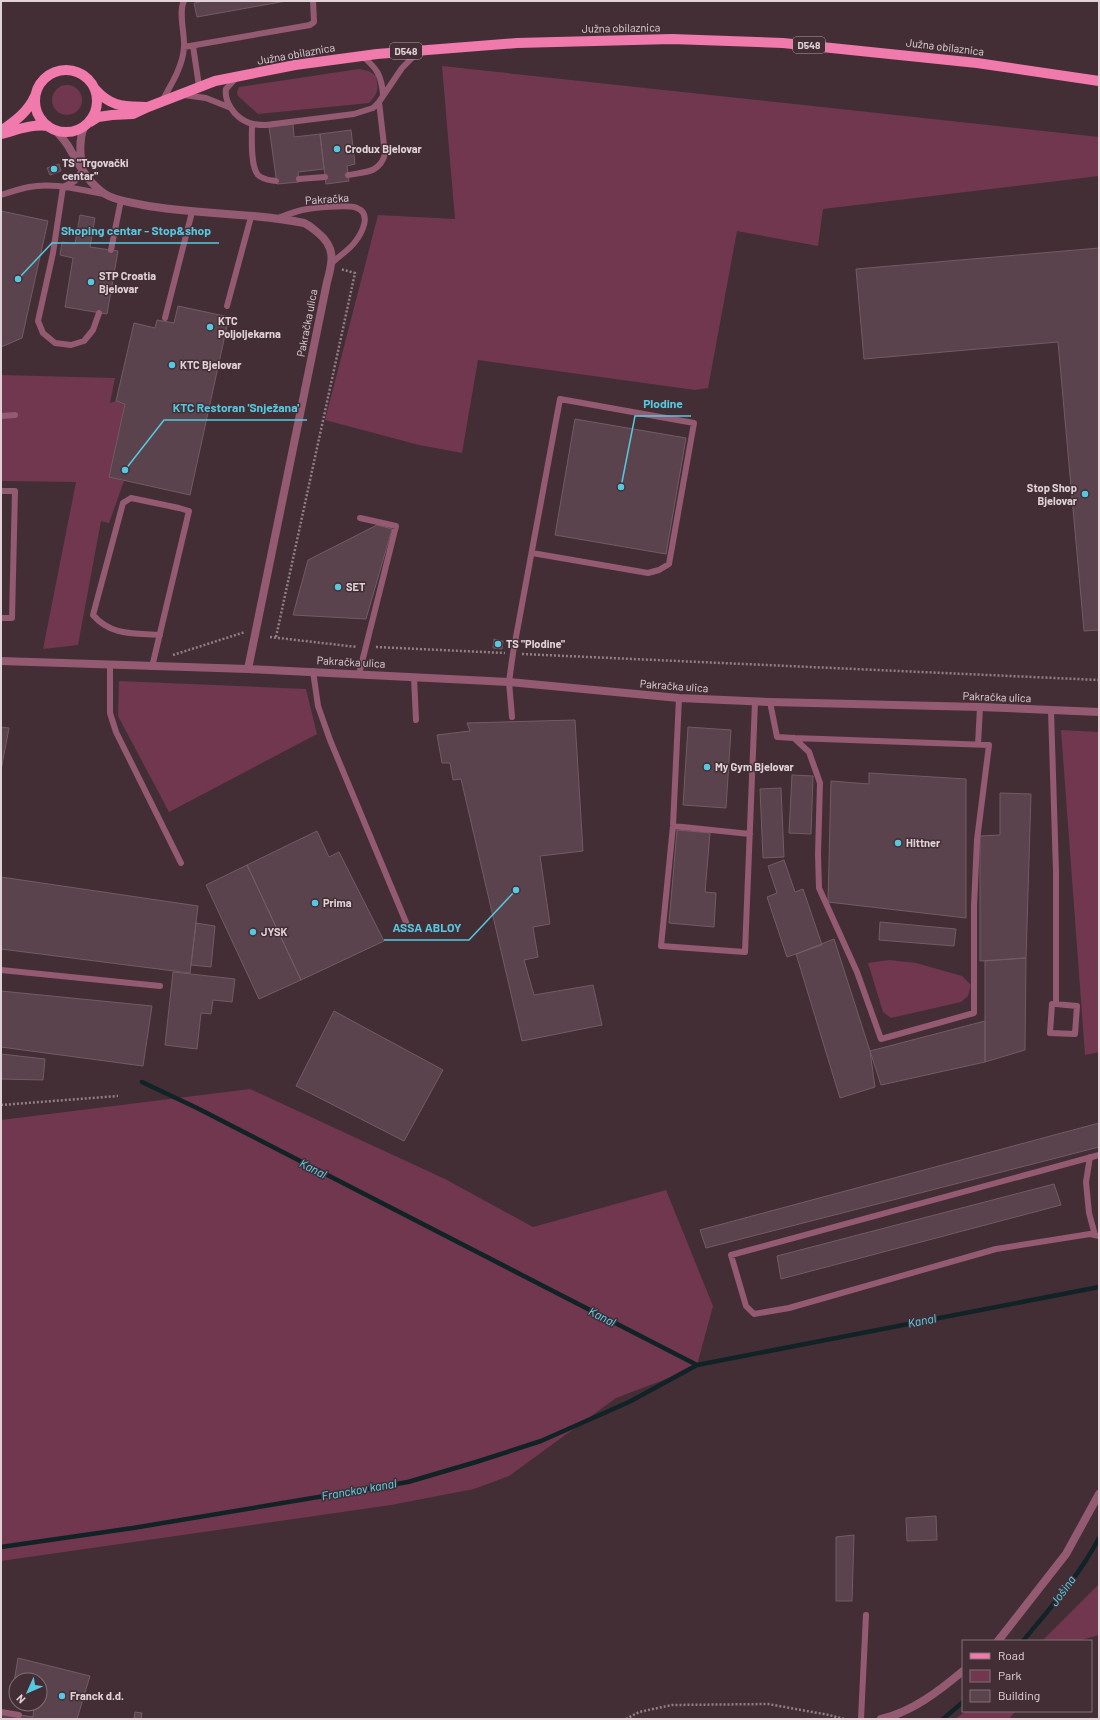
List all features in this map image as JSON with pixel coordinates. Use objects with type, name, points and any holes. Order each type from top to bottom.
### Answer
[{"type":"main road","name":"Južna obilaznica","points":[[87,124],[98,118],[140,112],[148,106],[200,86],[295,65],[362,56],[517,43],[672,39],[783,43],[977,63],[1099,81]]},
{"type":"main road","name":"D548","points":[[1,131],[23,114],[30,106],[40,85],[46,77],[54,72],[64,70],[74,71],[83,75],[90,81],[95,89]]},
{"type":"main road","name":"Južna obilaznica","points":[[95,89],[104,99],[114,104],[126,106],[148,106]]},
{"type":"main road","points":[[87,124],[97,106],[95,89]]},
{"type":"main road","points":[[36,94],[35,103],[37,112],[51,128]]},
{"type":"main road","name":"D548","points":[[1,134],[28,126],[38,125],[70,131],[87,124]]},
{"type":"street","points":[[82,170],[80,149],[81,135],[87,124]]},
{"type":"street","name":"Pakračka ulica","points":[[51,128],[71,150],[82,170],[95,186],[106,195],[121,200],[158,208],[276,218],[308,224],[322,236],[331,248],[332,263],[248,669]]},
{"type":"street","name":"Pakračka ulica","points":[[1,661],[248,669],[509,682],[679,698],[755,702],[980,707],[1099,712]]},
{"type":"street","points":[[999,1640],[1066,1554],[1099,1494]]},
{"type":"street","points":[[881,1719],[896,1716],[938,1692],[962,1672]]},
{"type":"lane","points":[[162,101],[176,74],[184,47],[182,11],[184,1]]},
{"type":"lane","points":[[184,47],[310,26],[314,22],[313,1]]},
{"type":"lane","points":[[193,46],[200,86]]},
{"type":"lane","points":[[238,77],[230,83],[225,95],[226,100],[232,109],[245,121],[252,124],[266,125],[354,114],[373,108],[379,102],[402,68],[412,58],[426,50]]},
{"type":"lane","points":[[362,56],[371,63],[378,72],[382,83],[383,96]]},
{"type":"lane","points":[[178,94],[206,98],[232,109]]},
{"type":"lane","points":[[348,176],[370,172],[379,167],[383,161],[385,154],[379,102]]},
{"type":"lane","points":[[252,124],[254,169],[259,176],[268,180],[276,181]]},
{"type":"lane","points":[[63,187],[75,181],[82,170]]},
{"type":"lane","points":[[299,179],[325,177]]},
{"type":"lane","points":[[1,195],[29,187],[63,187],[106,195]]},
{"type":"lane","points":[[63,187],[53,253],[38,321],[43,333],[55,343],[71,345],[84,341],[92,330],[99,313]]},
{"type":"lane","points":[[111,250],[121,200]]},
{"type":"lane","name":"Pakračka","points":[[276,218],[302,210],[339,206],[356,207],[361,210],[365,220],[362,232],[354,243],[332,263]]},
{"type":"lane","points":[[165,318],[192,212]]},
{"type":"lane","points":[[227,306],[252,216]]},
{"type":"lane","points":[[512,717],[509,682],[513,653],[560,399],[694,423],[669,564],[659,570],[648,573],[532,553]]},
{"type":"lane","points":[[1,416],[15,415]]},
{"type":"lane","points":[[1,491],[15,491],[12,618],[1,618]]},
{"type":"lane","points":[[152,667],[160,635],[189,511],[131,498],[123,503],[93,615],[101,624],[111,630],[160,635]]},
{"type":"lane","points":[[359,674],[396,526],[360,518]]},
{"type":"lane","points":[[110,665],[110,713],[116,732],[181,863]]},
{"type":"lane","points":[[313,672],[318,706],[330,740],[408,927]]},
{"type":"lane","points":[[414,677],[416,720]]},
{"type":"lane","points":[[679,698],[674,826],[661,946],[745,952],[755,702]]},
{"type":"lane","points":[[770,702],[777,737],[989,746],[977,840],[974,906],[974,1013],[880,1039],[857,972],[819,888],[818,854],[820,784],[809,752],[794,738]]},
{"type":"lane","points":[[978,745],[980,707]]},
{"type":"lane","points":[[1051,710],[1056,872],[1056,1004]]},
{"type":"lane","points":[[674,826],[750,834]]},
{"type":"lane","points":[[1,970],[160,986]]},
{"type":"lane","points":[[1052,1004],[1056,1004],[1077,1006],[1075,1034],[1050,1033],[1052,1004]]},
{"type":"lane","points":[[1097,1236],[1090,1234],[996,1249],[789,1308],[754,1314],[746,1306],[730,1256],[1099,1155]]},
{"type":"lane","points":[[1090,1157],[1086,1182],[1089,1212],[1097,1236]]},
{"type":"lane","points":[[861,1719],[866,1615]]},
{"type":"lane","points":[[1,1712],[19,1714]]},
{"type":"path","points":[[276,637],[355,273],[340,269]]},
{"type":"path","points":[[154,658],[167,657],[245,632]]},
{"type":"path","points":[[270,637],[353,647],[507,653]]},
{"type":"path","points":[[522,654],[1099,680]]},
{"type":"path","points":[[1,1105],[118,1096]]},
{"type":"path","points":[[626,1719],[639,1712],[672,1705],[768,1704],[844,1719]]},
{"type":"green space","points":[[442,66],[1099,137],[1099,176],[823,209],[818,246],[737,231],[708,388],[695,390],[478,360],[462,453],[419,445],[325,420],[378,215],[455,219]]},
{"type":"green space","points":[[359,69],[369,71],[376,76],[377,91],[369,103],[258,114],[238,96],[237,92],[239,87]]},
{"type":"green space","points":[[67,85],[77,90],[82,100],[77,110],[67,115],[57,110],[52,100],[57,90]]},
{"type":"green space","points":[[1,375],[115,378],[110,403],[116,401],[125,404],[109,476],[124,481],[109,523],[101,521],[78,645],[43,649],[76,482],[1,481]]},
{"type":"green space","points":[[119,681],[306,689],[317,734],[169,812],[118,716]]},
{"type":"green space","points":[[1061,730],[1099,732],[1099,1052],[1085,1055]]},
{"type":"green space","points":[[889,960],[916,963],[962,976],[971,985],[968,996],[961,1002],[891,1018],[883,1012],[868,963]]},
{"type":"green space","points":[[250,1089],[445,1179],[533,1227],[666,1190],[713,1306],[697,1365],[682,1373],[616,1398],[509,1476],[474,1489],[391,1505],[1,1561],[1,1120]]},
{"type":"green space","points":[[1099,1584],[1099,1635],[1082,1640],[1043,1640]]},
{"type":"green space","points":[[965,1712],[1015,1712],[1009,1719],[955,1719]]},
{"type":"building","points":[[204,1],[286,1],[197,17],[194,3]]},
{"type":"building","points":[[293,124],[294,137],[320,134],[324,169],[298,172],[299,182],[277,184],[269,127]]},
{"type":"building","name":"Crodux Bjelovar","points":[[351,130],[355,164],[347,166],[349,181],[326,184],[320,134]]},
{"type":"building","name":"TS \"Trgovački centar\"","points":[[59,164],[61,171],[50,175],[47,168]]},
{"type":"building","points":[[1,211],[48,221],[22,338],[1,347]]},
{"type":"building","name":"STP Croatia Bjelovar","points":[[80,215],[95,218],[90,247],[118,251],[107,314],[65,307],[73,258],[60,255],[62,242],[75,244]]},
{"type":"building","name":"Stop Shop Bjelovar","points":[[1099,248],[1099,630],[1084,631],[1058,342],[864,359],[856,269]]},
{"type":"building","name":"KTC Bjelovar","points":[[178,306],[229,317],[190,495],[109,477],[125,404],[116,401],[134,323],[155,328],[157,320],[174,323]]},
{"type":"building","points":[[575,419],[686,438],[666,554],[555,535]]},
{"type":"building","name":"SET","points":[[377,525],[392,529],[366,619],[293,615],[308,560]]},
{"type":"building","name":"TS \"Plodine\"","points":[[494,639],[503,641],[502,649],[493,648]]},
{"type":"building","points":[[575,720],[583,851],[540,856],[550,924],[533,927],[538,957],[524,960],[534,995],[593,985],[602,1025],[522,1041],[461,779],[453,780],[450,763],[442,763],[437,735],[470,731],[467,723]]},
{"type":"building","points":[[1,727],[9,728],[1,770]]},
{"type":"building","name":"My Gym Bjelovar","points":[[688,727],[731,730],[726,808],[683,805]]},
{"type":"building","name":"Hittner","points":[[869,773],[966,779],[966,918],[828,902],[831,781],[869,784]]},
{"type":"building","points":[[792,775],[813,776],[811,834],[789,833]]},
{"type":"building","points":[[781,788],[784,857],[763,858],[760,789]]},
{"type":"building","points":[[1000,793],[1031,794],[1026,958],[980,961],[980,836],[1000,835]]},
{"type":"building","points":[[677,830],[710,833],[705,892],[716,893],[714,927],[669,923]]},
{"type":"building","name":"Prima","points":[[317,831],[329,857],[339,852],[384,941],[301,980],[247,865]]},
{"type":"building","points":[[784,860],[795,892],[803,889],[822,945],[787,957],[767,897],[777,893],[768,866]]},
{"type":"building","name":"JYSK","points":[[247,865],[301,980],[259,999],[206,885]]},
{"type":"building","points":[[1,877],[198,906],[190,973],[1,949]]},
{"type":"building","points":[[880,922],[956,929],[954,946],[879,940]]},
{"type":"building","points":[[196,923],[215,926],[211,967],[191,965]]},
{"type":"building","points":[[834,939],[870,1051],[875,1087],[840,1098],[796,954]]},
{"type":"building","points":[[1026,958],[1025,1050],[985,1062],[985,961]]},
{"type":"building","points":[[173,972],[235,979],[232,1002],[213,1000],[211,1014],[201,1013],[197,1049],[165,1045]]},
{"type":"building","points":[[1,991],[152,1006],[143,1066],[1,1047]]},
{"type":"building","points":[[334,1011],[443,1070],[404,1141],[296,1086]]},
{"type":"building","points":[[985,1021],[985,1062],[881,1085],[870,1051]]},
{"type":"building","points":[[1,1054],[45,1059],[43,1080],[1,1079]]},
{"type":"building","points":[[1099,1123],[1099,1147],[706,1248],[700,1230]]},
{"type":"building","points":[[1054,1184],[1061,1205],[781,1279],[777,1256]]},
{"type":"building","points":[[936,1516],[937,1540],[907,1541],[906,1518]]},
{"type":"building","points":[[854,1535],[852,1601],[836,1601],[836,1537]]},
{"type":"building","name":"Franck d.d.","points":[[18,1658],[90,1676],[77,1719],[1,1719],[1,1712],[33,1717],[33,1712],[48,1712],[48,1672],[16,1672]]},
{"type":"building","points":[[135,1712],[142,1713],[141,1719],[134,1718]]},
{"type":"waterway","name":"Kanal","points":[[142,1082],[197,1108],[697,1365],[1099,1287]]},
{"type":"waterway","name":"Franckov kanal","points":[[1,1547],[133,1528],[408,1482],[541,1441],[629,1402],[697,1365]]},
{"type":"waterway","name":"Jošina","points":[[1024,1640],[1073,1579],[1099,1538]]},
{"type":"waterway","name":"Jošina","points":[[943,1719],[962,1703]]},
{"type":"place","name":"Crodux Bjelovar","points":[[337,149]]},
{"type":"place","name":"TS \"Trgovački centar\"","points":[[54,169]]},
{"type":"place","name":"Shoping centar - Stop&shop","points":[[18,279]]},
{"type":"place","name":"STP Croatia Bjelovar","points":[[91,282]]},
{"type":"place","name":"KTC Poljoljekarna","points":[[210,327]]},
{"type":"place","name":"KTC Bjelovar","points":[[172,365]]},
{"type":"place","name":"KTC Restoran 'Snježana'","points":[[125,470]]},
{"type":"place","name":"Plodine","points":[[621,487]]},
{"type":"place","name":"Stop Shop Bjelovar","points":[[1085,494]]},
{"type":"place","name":"SET","points":[[338,587]]},
{"type":"place","name":"TS \"Plodine\"","points":[[498,644]]},
{"type":"place","name":"My Gym Bjelovar","points":[[707,767]]},
{"type":"place","name":"Hittner","points":[[898,843]]},
{"type":"place","name":"ASSA ABLOY","points":[[516,890]]},
{"type":"place","name":"Prima","points":[[315,903]]},
{"type":"place","name":"JYSK","points":[[253,932]]},
{"type":"place","name":"Franck d.d.","points":[[62,1696]]}]
